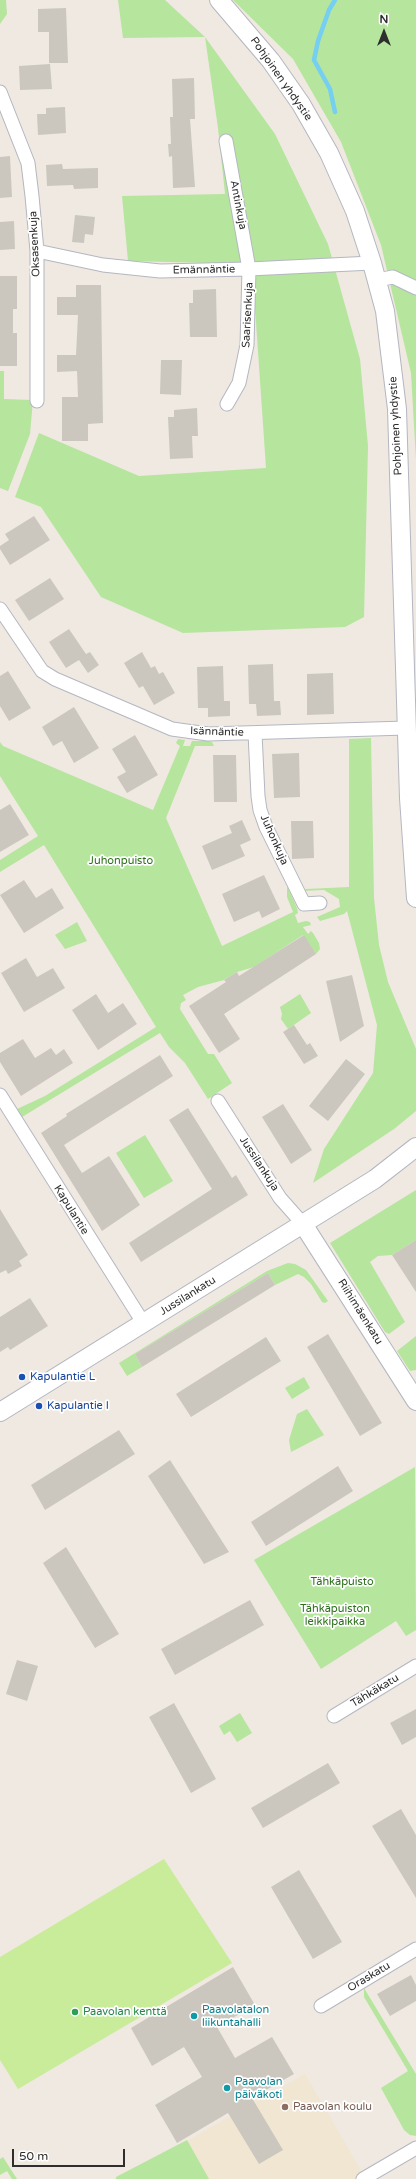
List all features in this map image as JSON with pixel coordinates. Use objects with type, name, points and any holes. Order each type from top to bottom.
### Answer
[{"type":"main road","name":"Pohjoinen yhdystie","points":[[219,0],[271,61],[310,119],[341,177],[375,272],[389,340],[397,409],[406,728],[416,898]]},
{"type":"main road","name":"Jussilankatu","points":[[0,1412],[376,1179],[416,1147]]},
{"type":"main road","name":"Jussilankatu","points":[[376,1179],[416,1164]]},
{"type":"main road","name":"Riihimäenkatu","points":[[303,1224],[416,1401]]},
{"type":"street","name":"Oksasenkuja","points":[[0,92],[28,163],[37,251],[37,401]]},
{"type":"street","name":"Antinkuja","points":[[226,141],[250,269]]},
{"type":"street","name":"Emännäntie","points":[[37,251],[130,269],[160,271],[250,269],[375,272],[394,277],[416,288]]},
{"type":"street","name":"Saarisenkuja","points":[[227,404],[239,383],[248,345],[250,269]]},
{"type":"street","name":"Isännäntie","points":[[0,609],[42,671],[55,679],[172,729],[208,734],[406,728]]},
{"type":"street","name":"Juhonkuja","points":[[255,733],[258,796],[260,810],[266,827],[304,904],[320,903]]},
{"type":"street","name":"Kapulantie","points":[[0,1095],[144,1324]]},
{"type":"street","name":"Jussilankuja","points":[[218,1101],[280,1198],[303,1224]]},
{"type":"street","name":"Tähkäkatu","points":[[334,1716],[416,1666]]},
{"type":"street","name":"Oraskatu","points":[[321,2006],[416,1949]]},
{"type":"street","points":[[363,2179],[416,2148]]},
{"type":"shaded area","name":"Paavolan koulu","points":[[305,2074],[366,2179],[114,2179],[185,2142]]},
{"type":"green space","points":[[0,0],[6,0],[7,14],[0,24]]},
{"type":"green space","points":[[118,0],[165,0],[205,37],[123,38]]},
{"type":"green space","points":[[233,0],[416,0],[416,460],[411,373],[381,245],[341,142],[293,59]]},
{"type":"green space","points":[[205,37],[275,134],[328,244],[360,359],[368,446],[364,617],[345,627],[183,633],[101,597],[41,507],[15,497],[39,433],[139,476],[266,468],[252,264],[128,261],[122,196],[225,194],[218,128]]},
{"type":"green space","points":[[0,371],[4,371],[4,399],[33,400],[30,434],[8,491],[0,488]]},
{"type":"green space","points":[[371,738],[374,898],[379,945],[388,982],[416,1049],[416,1111],[394,1129],[313,1183],[324,1149],[373,1073],[377,1025],[347,911],[344,914],[320,921],[317,917],[340,907],[339,899],[324,890],[303,891],[306,889],[349,887],[349,739]]},
{"type":"green space","name":"Juhonpuisto","points":[[178,739],[185,740],[183,746],[190,746],[192,741],[208,741],[212,742],[214,746],[195,746],[166,818],[222,946],[293,912],[287,897],[287,886],[297,908],[298,913],[295,915],[298,923],[306,921],[310,922],[311,925],[303,927],[308,934],[311,931],[313,933],[319,943],[320,949],[316,954],[303,935],[254,967],[237,972],[224,980],[198,987],[183,995],[186,1000],[181,1003],[180,1009],[208,1054],[214,1054],[232,1083],[208,1099],[185,1063],[169,1047],[160,1033],[22,1117],[17,1109],[45,1096],[156,1027],[44,845],[0,872],[0,860],[38,836],[0,776],[0,742],[3,746],[153,810],[180,746],[176,743]]},
{"type":"green space","points":[[77,922],[87,941],[65,949],[55,935]]},
{"type":"green space","points":[[300,994],[311,1013],[288,1029],[281,1019],[282,1014],[280,1007]]},
{"type":"green space","points":[[145,1135],[173,1181],[144,1198],[116,1153]]},
{"type":"green space","points":[[416,1190],[416,1240],[392,1255],[378,1256],[370,1262],[405,1322],[389,1334],[385,1332],[330,1243]]},
{"type":"green space","points":[[288,1263],[295,1264],[306,1270],[328,1301],[325,1303],[322,1302],[311,1284],[304,1277],[298,1274],[275,1285],[268,1273],[135,1354],[142,1367],[127,1376],[119,1363],[267,1271]]},
{"type":"green space","points":[[416,1336],[416,1370],[410,1371],[397,1351]]},
{"type":"green space","points":[[304,1377],[310,1388],[292,1399],[285,1388]]},
{"type":"green space","points":[[307,1409],[324,1435],[291,1452],[289,1440],[297,1414]]},
{"type":"green space","name":"Tähkäpuisto","points":[[415,1467],[416,1630],[406,1636],[396,1621],[321,1669],[254,1560]]},
{"type":"green space","points":[[240,1713],[252,1733],[237,1742],[230,1731],[224,1735],[219,1726]]},
{"type":"green space","name":"Paavolan kenttä","points":[[164,1859],[232,1963],[18,2089],[0,2060],[0,1957]]},
{"type":"green space","points":[[364,1988],[416,2074],[416,2136],[410,2135],[404,2130],[381,2088],[408,2071],[364,1997]]},
{"type":"green space","points":[[187,2140],[209,2179],[116,2179],[116,2177]]},
{"type":"green space","points":[[3,2157],[17,2179],[12,2179],[7,2171],[0,2175],[0,2159]]},
{"type":"building","points":[[66,8],[68,63],[49,63],[49,32],[38,32],[38,9]]},
{"type":"building","points":[[50,64],[52,89],[20,90],[19,66]]},
{"type":"building","points":[[194,78],[195,119],[190,119],[195,187],[173,188],[172,156],[169,157],[168,144],[171,144],[170,117],[173,117],[172,79]]},
{"type":"building","points":[[65,107],[66,133],[38,135],[37,114],[46,114],[46,108]]},
{"type":"building","points":[[10,156],[12,197],[0,198],[0,157]]},
{"type":"building","points":[[62,164],[63,169],[98,168],[98,188],[74,189],[73,185],[47,186],[46,165]]},
{"type":"building","points":[[75,215],[95,217],[93,235],[85,234],[84,243],[72,242]]},
{"type":"building","points":[[14,221],[15,249],[0,250],[0,222]]},
{"type":"building","points":[[0,276],[17,276],[17,309],[13,309],[13,333],[17,333],[17,366],[0,366]]},
{"type":"building","points":[[76,285],[101,285],[103,423],[88,424],[88,441],[62,441],[62,397],[78,397],[77,371],[57,372],[57,355],[76,355],[78,315],[57,315],[57,297],[76,297]]},
{"type":"building","points":[[216,289],[217,337],[190,337],[189,303],[193,303],[193,290]]},
{"type":"building","points":[[161,360],[182,360],[181,395],[160,394]]},
{"type":"building","points":[[197,408],[198,436],[192,436],[193,458],[170,459],[168,417],[174,417],[174,410]]},
{"type":"building","points":[[34,516],[50,540],[10,565],[0,549],[0,546],[9,540],[5,534]]},
{"type":"building","points":[[50,578],[64,599],[29,621],[15,600]]},
{"type":"building","points":[[69,629],[86,654],[90,652],[99,665],[88,673],[79,660],[66,668],[49,642]]},
{"type":"building","points":[[142,652],[151,668],[155,666],[159,674],[163,672],[175,693],[154,705],[143,686],[139,688],[124,663]]},
{"type":"building","points":[[273,664],[274,701],[280,701],[281,715],[257,716],[256,704],[249,704],[248,665]]},
{"type":"building","points":[[223,666],[224,701],[230,701],[230,716],[208,717],[208,708],[198,708],[197,667]]},
{"type":"building","points":[[8,671],[31,708],[9,721],[0,706],[0,676]]},
{"type":"building","points":[[333,673],[334,714],[307,715],[307,674]]},
{"type":"building","points":[[74,707],[99,748],[74,763],[62,741],[53,746],[42,727]]},
{"type":"building","points":[[135,735],[158,775],[127,793],[117,777],[126,772],[112,749]]},
{"type":"building","points":[[299,753],[300,797],[274,798],[272,754]]},
{"type":"building","points":[[213,755],[236,755],[237,802],[214,802]]},
{"type":"building","points":[[10,804],[29,835],[0,852],[0,810]]},
{"type":"building","points":[[242,820],[251,840],[240,845],[245,856],[212,870],[202,846],[232,833],[229,826]]},
{"type":"building","points":[[291,821],[313,821],[314,858],[292,859]]},
{"type":"building","points":[[264,875],[280,909],[262,918],[259,911],[234,922],[222,894]]},
{"type":"building","points":[[24,880],[36,898],[52,888],[64,908],[24,933],[0,895]]},
{"type":"building","points":[[304,935],[316,954],[224,1014],[240,1039],[219,1053],[189,1006],[226,982],[224,980],[237,972],[239,976]]},
{"type":"building","points":[[26,958],[37,977],[53,968],[65,988],[24,1012],[1,973]]},
{"type":"building","points":[[352,975],[364,1026],[340,1042],[326,981]]},
{"type":"building","points":[[96,994],[108,1013],[123,1003],[137,1024],[98,1050],[72,1010]]},
{"type":"building","points":[[294,1025],[307,1045],[310,1043],[318,1056],[304,1064],[283,1032]]},
{"type":"building","points":[[23,1039],[35,1058],[51,1048],[56,1055],[64,1049],[73,1063],[21,1096],[0,1062],[0,1053]]},
{"type":"building","points":[[160,1055],[173,1076],[64,1145],[82,1173],[109,1156],[140,1205],[102,1231],[41,1133],[67,1116],[66,1114]]},
{"type":"building","points":[[346,1059],[365,1074],[328,1121],[309,1106]]},
{"type":"building","points":[[283,1104],[312,1150],[291,1164],[262,1117]]},
{"type":"building","points":[[188,1108],[232,1178],[236,1175],[248,1195],[141,1262],[129,1243],[212,1189],[169,1120]]},
{"type":"building","points":[[0,1209],[28,1255],[19,1261],[22,1266],[8,1274],[6,1270],[0,1273]]},
{"type":"building","points":[[416,1240],[416,1292],[392,1255]]},
{"type":"building","points":[[268,1273],[275,1285],[142,1367],[135,1354]]},
{"type":"building","points":[[30,1298],[48,1326],[10,1350],[8,1347],[0,1352],[0,1317]]},
{"type":"building","points":[[328,1334],[382,1423],[360,1436],[307,1347]]},
{"type":"building","points":[[266,1337],[281,1361],[191,1417],[176,1394]]},
{"type":"building","points":[[119,1430],[135,1454],[45,1510],[31,1485]]},
{"type":"building","points":[[170,1460],[229,1552],[204,1564],[148,1476]]},
{"type":"building","points":[[338,1466],[353,1491],[266,1546],[251,1522]]},
{"type":"building","points":[[66,1547],[119,1634],[95,1648],[43,1563]]},
{"type":"building","points":[[250,1600],[264,1625],[175,1675],[161,1649]]},
{"type":"building","points":[[17,1660],[38,1666],[27,1701],[6,1694]]},
{"type":"building","points":[[174,1703],[216,1779],[191,1793],[149,1717]]},
{"type":"building","points":[[416,1709],[416,1737],[402,1745],[390,1723]]},
{"type":"building","points":[[328,1763],[340,1783],[263,1828],[251,1808]]},
{"type":"building","points":[[401,1809],[416,1835],[416,1898],[372,1826]]},
{"type":"building","points":[[299,1870],[342,1942],[313,1959],[271,1887]]},
{"type":"building","name":"Paavolan päiväkoti","points":[[233,1967],[255,2005],[217,2027],[235,2058],[272,2037],[294,2074],[252,2098],[283,2150],[259,2164],[228,2113],[177,2143],[155,2105],[202,2077],[184,2047],[152,2066],[131,2028]]},
{"type":"building","points":[[411,1975],[416,1985],[416,2001],[390,2016],[377,1994]]},
{"type":"waterway","points":[[335,0],[329,10],[318,41],[314,60],[330,89],[335,112]]},
{"type":"place","name":"Kapulantie L","points":[[22,1377]]},
{"type":"place","name":"Kapulantie I","points":[[39,1406]]},
{"type":"place","name":"Paavolan kenttä","points":[[75,2012]]},
{"type":"place","name":"Paavolatalon liikuntahalli","points":[[194,2016]]},
{"type":"place","name":"Paavolan päiväkoti","points":[[227,2088]]},
{"type":"place","name":"Paavolan koulu","points":[[285,2107]]},
{"type":"park label","name":"Tähkäpuiston leikkipaikka","points":[[335,1615]]}]
